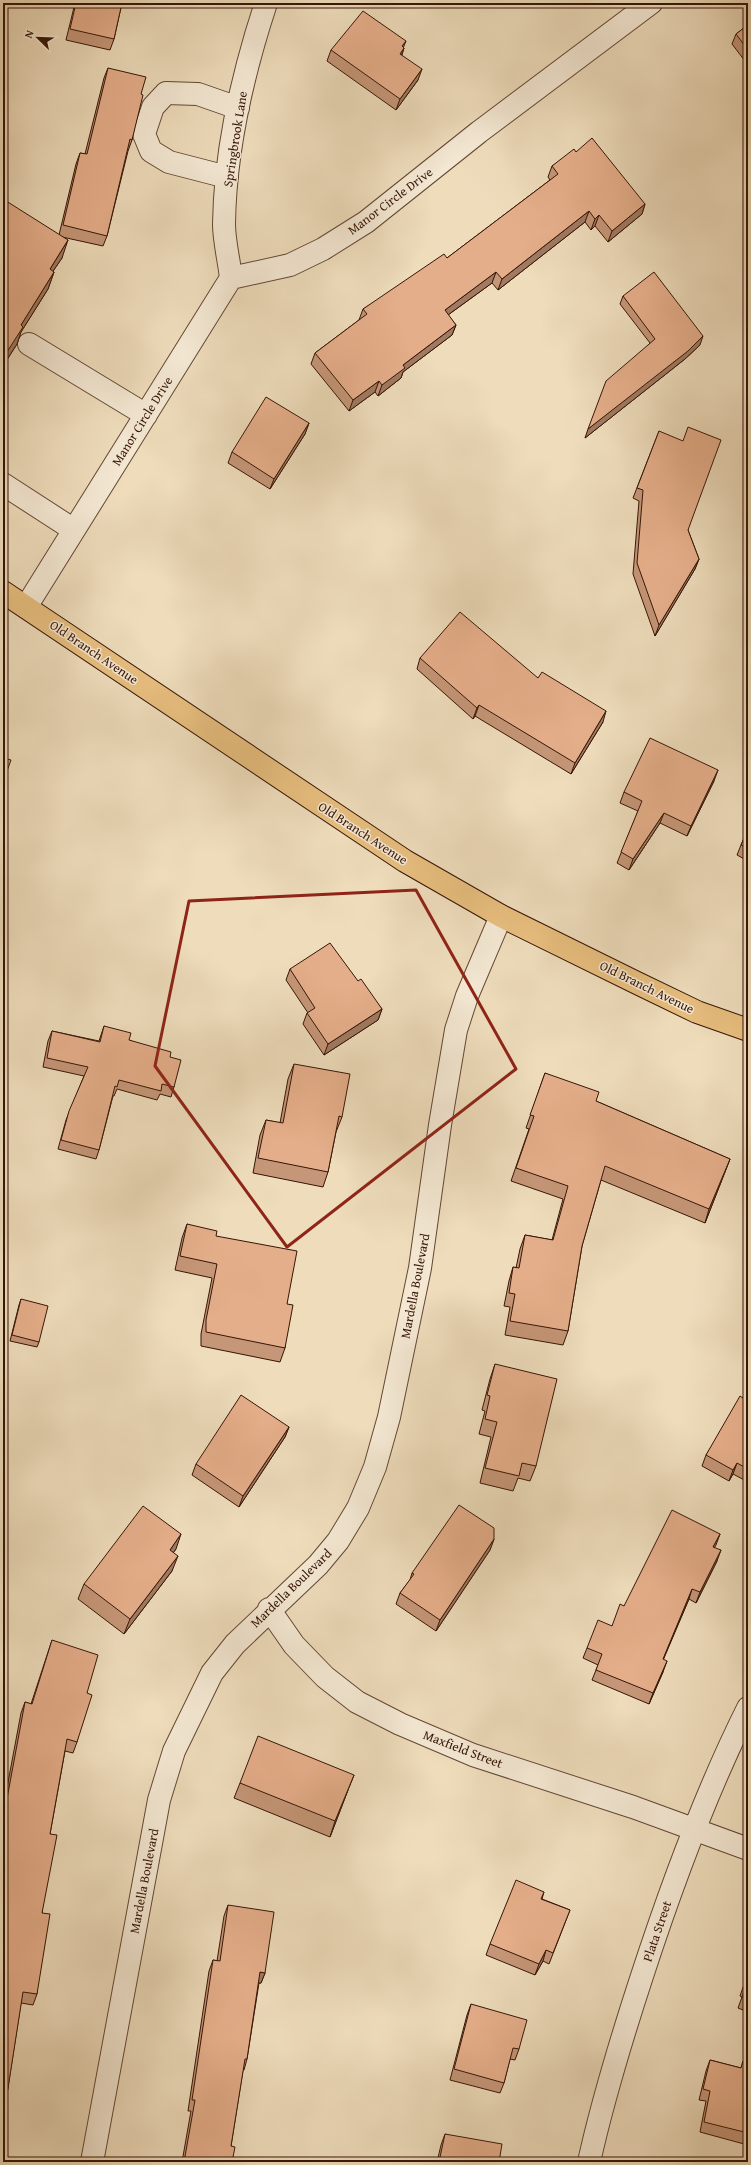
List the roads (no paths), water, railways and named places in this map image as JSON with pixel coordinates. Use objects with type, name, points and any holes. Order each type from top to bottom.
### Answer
[{"type":"main road","name":"Old Branch Avenue","points":[[3,592],[405,861],[501,916],[698,1012],[748,1030]]},
{"type":"street","name":"Springbrook Lane","points":[[231,278],[224,225],[227,177],[238,108],[253,42],[266,3]]},
{"type":"street","name":"Manor Circle Drive","points":[[26,607],[231,278],[290,264],[323,249],[366,222],[478,132],[651,3]]},
{"type":"street","points":[[227,177],[169,162],[151,151],[144,134],[153,107],[166,93],[198,94],[238,108]]},
{"type":"street","points":[[29,344],[146,415]]},
{"type":"street","points":[[3,484],[74,530]]},
{"type":"street","name":"Mardella Boulevard","points":[[92,2162],[159,1800],[174,1751],[212,1673],[234,1644],[269,1609],[318,1565],[338,1541],[358,1508],[375,1467],[388,1417],[420,1268],[440,1125],[456,1030],[467,996],[501,916]]},
{"type":"street","name":"Maxfield Street","points":[[269,1609],[294,1645],[325,1677],[357,1702],[400,1724],[473,1755],[694,1828],[748,1850]]},
{"type":"street","name":"Plata Street","points":[[589,2162],[613,2064],[654,1938],[694,1828],[748,1708]]}]
